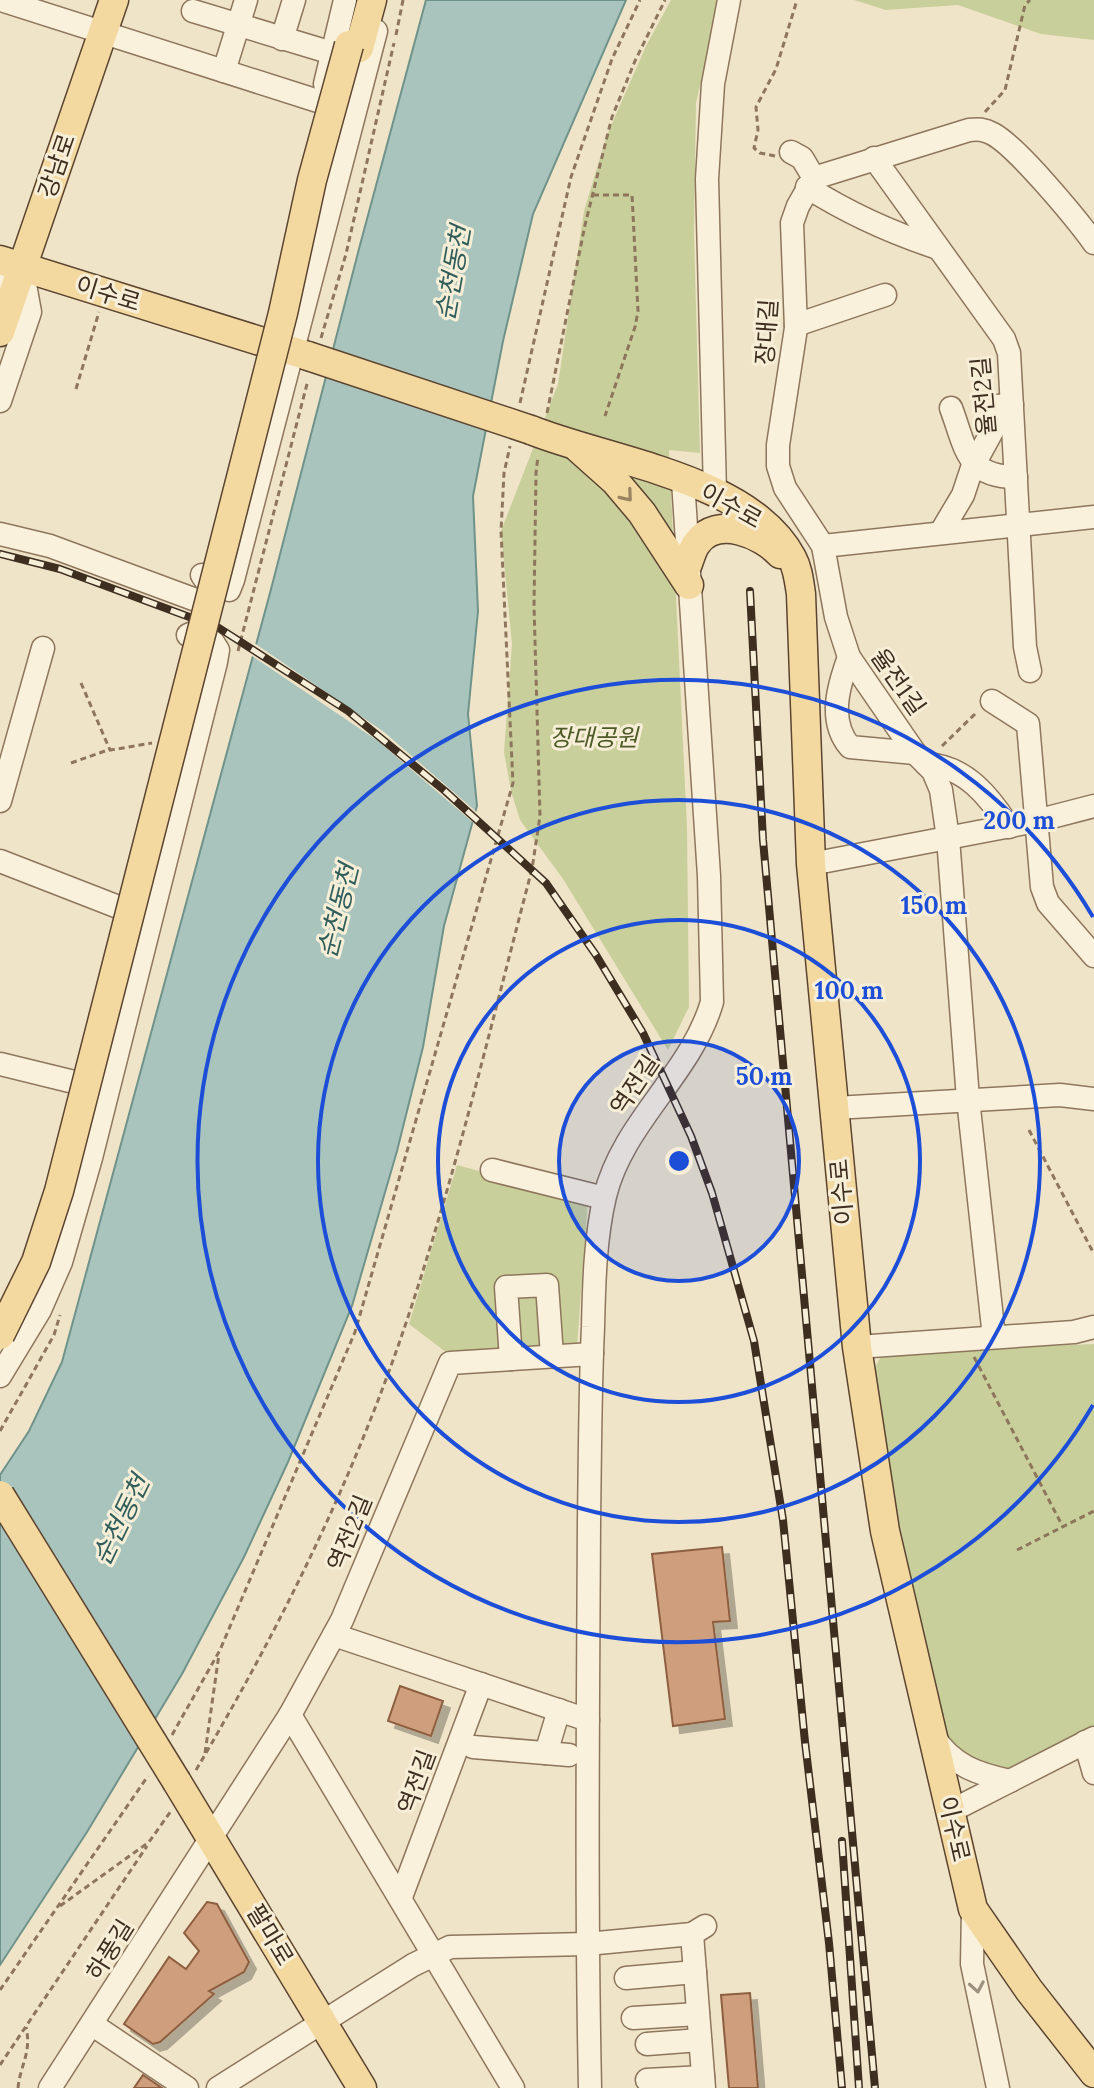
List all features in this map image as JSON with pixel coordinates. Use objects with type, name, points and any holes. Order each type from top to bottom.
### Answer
[{"type":"main road","name":"강남로","points":[[0,332],[11,264],[114,0]]},
{"type":"main road","points":[[0,1335],[36,1262],[59,1191],[283,313],[312,180],[361,0]]},
{"type":"main road","points":[[0,1353],[28,1303],[66,1193],[347,49],[372,0]]},
{"type":"main road","name":"이수로","points":[[11,264],[263,341],[526,430],[637,462],[715,492],[753,513],[776,535],[792,557],[801,594],[811,864],[857,1347],[885,1531],[973,1909],[1029,1990],[1094,2073]]},
{"type":"main road","points":[[571,443],[615,481],[688,575]]},
{"type":"main road","points":[[688,575],[697,543],[708,533],[723,528],[768,542],[787,565],[801,594]]},
{"type":"main road","name":"팔마로","points":[[0,1495],[362,2088]]},
{"type":"street","points":[[1,0],[321,102]]},
{"type":"street","points":[[224,71],[246,0]]},
{"type":"street","points":[[282,39],[294,0]]},
{"type":"street","points":[[345,0],[347,49],[321,102],[202,575],[207,582],[229,590],[300,354],[384,0]]},
{"type":"street","points":[[715,492],[707,179],[713,84],[729,0]]},
{"type":"street","points":[[193,11],[282,39],[347,49]]},
{"type":"street","points":[[810,182],[874,158],[981,129],[1007,145],[1094,243]]},
{"type":"street","points":[[791,152],[802,158],[810,182],[834,204],[938,248]]},
{"type":"street","name":"율전2길","points":[[874,158],[1004,339],[1009,353],[1025,647],[1030,671]]},
{"type":"street","name":"장대길","points":[[810,182],[792,223],[796,325],[778,445],[778,466],[785,488],[823,546]]},
{"type":"street","points":[[0,288],[11,264]]},
{"type":"street","points":[[0,401],[30,312],[11,264]]},
{"type":"street","points":[[796,325],[885,295]]},
{"type":"street","points":[[941,532],[963,495],[974,464],[995,426],[997,406],[1012,405]]},
{"type":"street","points":[[951,408],[974,464],[992,475],[1016,477]]},
{"type":"street","name":"역전길","points":[[590,2088],[588,1720],[595,1260],[604,1198],[613,1168],[623,1148],[694,1045],[712,1002],[709,876],[683,481]]},
{"type":"street","points":[[823,546],[1094,517]]},
{"type":"street","points":[[0,534],[40,542],[196,600]]},
{"type":"street","name":"율전1길","points":[[823,546],[836,617],[849,657],[937,778],[941,790],[948,838],[968,1099],[994,1337]]},
{"type":"street","points":[[0,1314],[30,1252],[48,1195],[187,635],[195,632],[213,642],[218,650],[91,1158],[61,1262],[40,1310],[0,1376]]},
{"type":"street","points":[[0,801],[43,648]]},
{"type":"street","points":[[849,657],[837,699],[840,736],[850,747],[921,758],[962,775],[989,799],[1009,827]]},
{"type":"street","points":[[992,701],[1028,724],[1042,887],[1048,903],[1094,956]]},
{"type":"street","points":[[811,864],[1009,827],[1094,806]]},
{"type":"street","points":[[0,861],[151,919]]},
{"type":"street","points":[[0,1064],[74,1082],[106,1098]]},
{"type":"street","points":[[835,1108],[1060,1095],[1094,1099]]},
{"type":"street","points":[[492,1170],[604,1198]]},
{"type":"street","points":[[511,1359],[506,1287],[547,1285],[552,1356]]},
{"type":"street","points":[[857,1347],[1074,1332],[1094,1327]]},
{"type":"street","name":"역전2길","points":[[211,1839],[290,1715],[334,1635],[450,1363],[592,1354]]},
{"type":"street","points":[[334,1635],[588,1720]]},
{"type":"street","name":"역전길","points":[[401,1897],[481,1684]]},
{"type":"street","points":[[546,1753],[559,1710]]},
{"type":"street","points":[[290,1715],[513,2088]]},
{"type":"street","points":[[932,1734],[955,1762],[1010,1781]]},
{"type":"street","points":[[951,1811],[1089,1740],[1094,1773]]},
{"type":"street","points":[[473,1747],[569,1755]]},
{"type":"street","name":"하풍길","points":[[50,2088],[211,1839]]},
{"type":"street","points":[[973,1909],[972,1964],[998,2088]]},
{"type":"street","points":[[218,2088],[434,1953],[450,1947],[587,1944],[698,1930],[695,1972],[703,2083],[647,2080]]},
{"type":"street","points":[[626,1978],[695,1972]]},
{"type":"street","points":[[633,2018],[698,2014]]},
{"type":"street","points":[[93,2025],[187,2088]]},
{"type":"street","points":[[647,2044],[700,2040]]},
{"type":"path","points":[[0,2065],[149,1842],[180,1787],[204,1756],[298,1585],[354,1459],[405,1325],[448,1185],[532,869],[540,816],[534,592],[536,473],[526,430],[571,177],[612,59],[640,0]]},
{"type":"path","points":[[171,1735],[220,1650],[355,1332],[513,783],[501,531],[504,473],[526,430],[564,319],[612,117],[665,0]]},
{"type":"path","points":[[791,152],[776,156],[760,153],[754,148],[758,130],[756,107],[776,69],[797,0]]},
{"type":"path","points":[[969,130],[1005,90],[1025,5],[1030,0]]},
{"type":"path","points":[[593,195],[632,195],[634,224],[637,319],[605,416]]},
{"type":"path","points":[[76,389],[104,293]]},
{"type":"path","points":[[81,683],[110,750]]},
{"type":"path","points":[[921,758],[992,701]]},
{"type":"path","points":[[71,763],[110,750],[160,743]]},
{"type":"path","points":[[1029,1130],[1094,1254]]},
{"type":"path","points":[[966,1339],[1063,1527]]},
{"type":"path","points":[[1017,1550],[1094,1511]]},
{"type":"path","points":[[204,1756],[220,1650]]},
{"type":"path","points":[[0,1990],[148,1777]]},
{"type":"path","points":[[55,1910],[149,1842]]},
{"type":"path","points":[[18,2088],[28,2051],[26,2027]]},
{"type":"green space","name":"장대공원","points":[[671,0],[720,0],[696,103],[694,233],[700,453],[669,450],[687,827],[689,1007],[668,1050],[563,879],[520,820],[504,752],[512,644],[501,531],[558,384],[584,211],[607,135],[646,46]]},
{"type":"green space","points":[[854,0],[1094,0],[1094,40],[1041,34],[958,5],[886,10]]},
{"type":"green space","points":[[457,1165],[588,1201],[577,1346],[451,1356],[409,1324]]},
{"type":"green space","points":[[1094,1344],[1094,1727],[1006,1773],[948,1748],[888,1482],[873,1371],[880,1358],[896,1352]]},
{"type":"water","name":"순천동천","points":[[426,0],[626,0],[533,214],[503,341],[473,496],[478,611],[468,714],[477,806],[444,926],[423,1047],[397,1151],[352,1306],[288,1462],[244,1557],[182,1674],[87,1832],[0,1965],[0,1475],[29,1431],[62,1362]]},
{"type":"pier","points":[[253,642],[384,732],[479,814],[476,825],[378,741],[249,654]]},
{"type":"building","points":[[722,1547],[730,1621],[713,1622],[725,1719],[673,1726],[652,1554]]},
{"type":"building","points":[[400,1686],[443,1701],[431,1736],[388,1721]]},
{"type":"building","points":[[207,1902],[217,1904],[249,1962],[244,1972],[209,1991],[214,1994],[160,2042],[153,2044],[124,2024],[169,1957],[186,1969],[199,1951],[184,1933]]},
{"type":"building","points":[[750,1993],[758,2088],[729,2088],[721,1995]]},
{"type":"building","points":[[143,2075],[162,2088],[134,2088]]},
{"type":"railway","points":[[0,554],[60,569],[219,628],[348,711],[445,791],[546,883],[596,955],[643,1033],[691,1136],[712,1193],[754,1341],[783,1520],[842,2088]]},
{"type":"railway","points":[[750,591],[763,840],[875,2088]]},
{"type":"railway","points":[[842,1841],[859,2088]]}]
